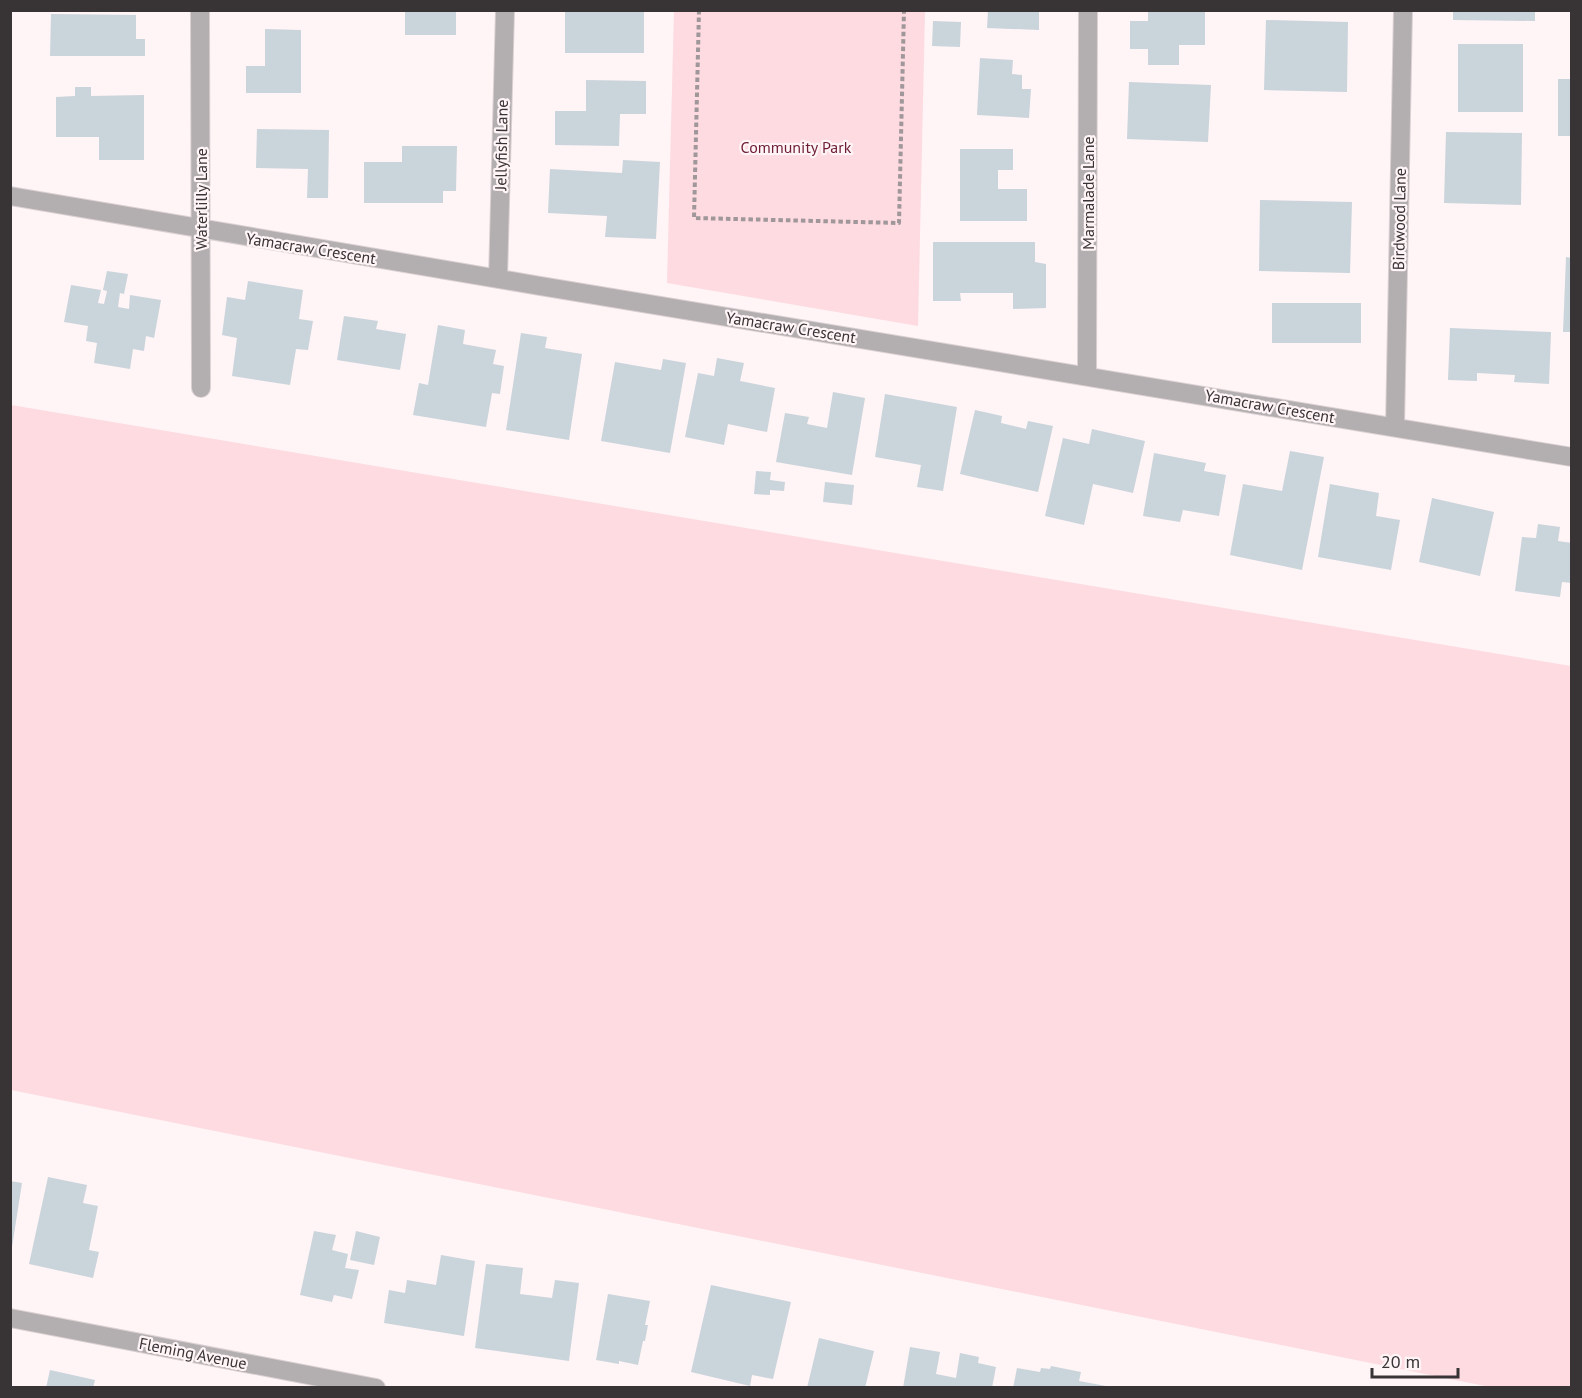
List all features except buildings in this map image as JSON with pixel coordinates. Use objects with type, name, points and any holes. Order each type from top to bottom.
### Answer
[{"type":"street","name":"Waterlilly Lane","points":[[200,10],[201,388]]},
{"type":"street","name":"Jellyfish Lane","points":[[498,279],[505,10]]},
{"type":"street","name":"Marmalade Lane","points":[[1087,375],[1088,10]]},
{"type":"street","name":"Birdwood Lane","points":[[1395,427],[1403,10]]},
{"type":"street","name":"Yamacraw Crescent","points":[[10,196],[1572,458]]},
{"type":"street","name":"Fleming Avenue","points":[[10,1318],[376,1388]]},
{"type":"path","points":[[699,10],[694,218],[899,223],[904,10]]},
{"type":"green space","name":"Community Park","points":[[674,11],[925,11],[918,326],[667,283]]},
{"type":"green space","points":[[11,405],[1571,666],[1571,1387],[1490,1387],[11,1090]]}]
